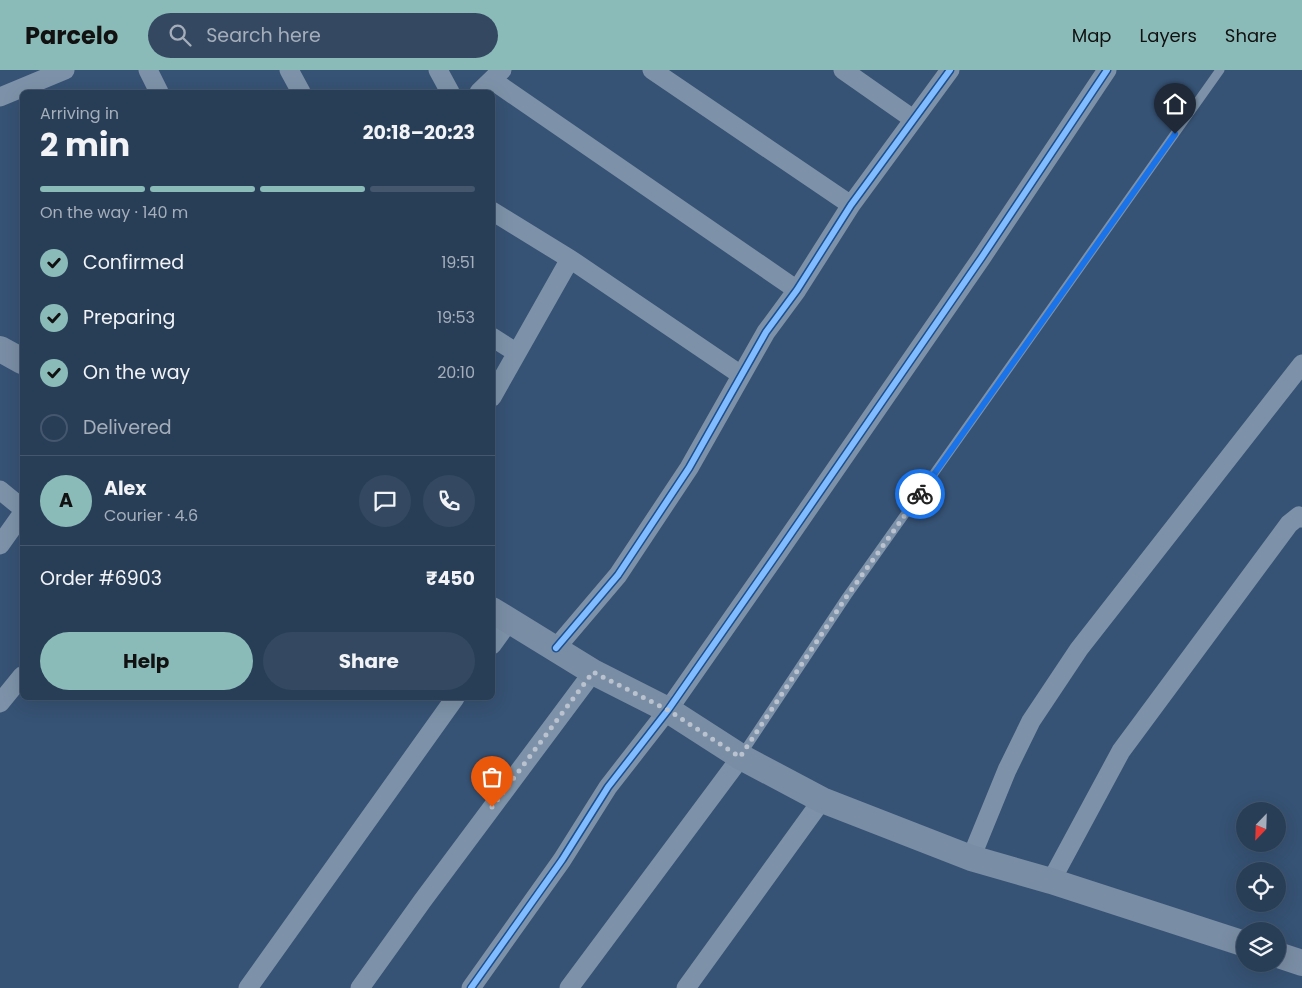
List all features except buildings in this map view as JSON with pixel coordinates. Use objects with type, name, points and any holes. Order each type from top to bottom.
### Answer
[{"type":"main road","points":[[0,349],[20,360]]},
{"type":"main road","points":[[501,615],[593,672],[668,710],[740,757],[822,800],[971,858],[1051,881],[1236,941]]},
{"type":"street","points":[[29,90],[42,87],[65,70]]},
{"type":"street","points":[[148,70],[158,90]]},
{"type":"street","points":[[289,70],[300,90]]},
{"type":"street","points":[[438,70],[449,90]]},
{"type":"street","points":[[652,70],[851,205]]},
{"type":"street","points":[[843,70],[913,120]]},
{"type":"street","points":[[556,648],[618,575],[689,468],[766,332],[797,290],[851,205],[950,70]]},
{"type":"street","points":[[471,988],[562,860],[608,787],[668,710],[971,273],[1106,70]]},
{"type":"street","points":[[491,81],[797,290]]},
{"type":"street","points":[[0,97],[20,92]]},
{"type":"street","points":[[495,213],[570,259],[742,375]]},
{"type":"street","points":[[495,392],[570,259]]},
{"type":"street","points":[[495,339],[517,353]]},
{"type":"street","points":[[971,858],[1007,770],[1031,721],[1074,657],[1302,364]]},
{"type":"street","points":[[0,490],[20,506]]},
{"type":"street","points":[[1051,881],[1121,750],[1289,524],[1298,516],[1302,518]]},
{"type":"street","points":[[0,545],[20,517]]},
{"type":"street","points":[[495,635],[501,615]]},
{"type":"street","points":[[360,988],[423,900],[593,672]]},
{"type":"street","points":[[0,703],[20,678]]},
{"type":"street","points":[[248,988],[454,700]]},
{"type":"street","points":[[569,988],[740,757]]},
{"type":"street","points":[[686,988],[822,800]]},
{"type":"lane","points":[[740,757],[847,596],[1220,70]]},
{"type":"cycle path","points":[[556,648],[618,575],[689,468],[766,332],[797,290],[851,205],[950,70]]},
{"type":"cycle path","points":[[471,988],[562,860],[608,787],[668,710],[777,554],[982,257],[1107,70]]},
{"type":"way so far","points":[[492,807],[593,672],[668,710],[740,757],[847,596],[920,494]]},
{"type":"route","points":[[920,494],[1175,134]]}]
